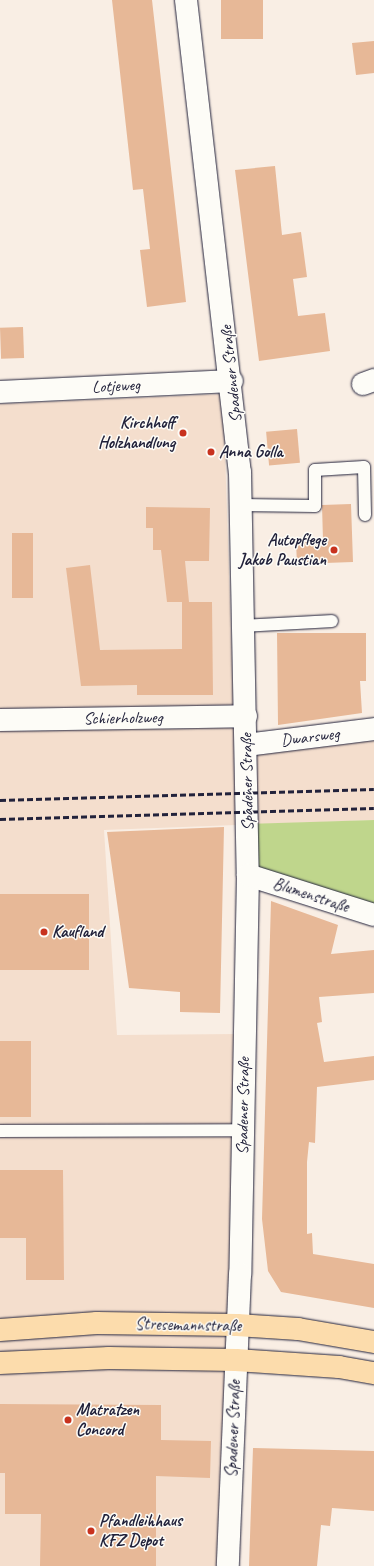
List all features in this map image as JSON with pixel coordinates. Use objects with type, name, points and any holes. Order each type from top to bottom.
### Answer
[{"type":"main road","name":"Stresemannstraße","points":[[0,1330],[97,1324],[237,1325],[298,1329],[374,1342]]},
{"type":"main road","name":"Stresemannstraße","points":[[0,1363],[109,1358],[236,1360],[339,1367],[374,1373]]},
{"type":"street","name":"Spadener Straße","points":[[186,0],[232,381],[240,505],[244,626],[248,875],[243,1130],[228,1566]]},
{"type":"street","name":"Lotjeweg","points":[[0,392],[232,381]]},
{"type":"street","name":"Schierholzweg","points":[[0,720],[246,716]]},
{"type":"street","name":"Dwarsweg","points":[[246,745],[374,729]]},
{"type":"street","name":"Blumenstraße","points":[[248,875],[374,915]]},
{"type":"lane","points":[[240,505],[315,506],[315,470],[364,467],[365,515]]},
{"type":"lane","points":[[244,626],[332,621]]},
{"type":"lane","points":[[0,1131],[243,1130]]},
{"type":"shaded area","points":[[223,394],[235,751],[374,736],[374,820],[104,830],[117,1035],[238,1034],[224,1566],[0,1566],[0,404]]},
{"type":"green space","points":[[374,820],[374,909],[249,870],[248,824]]},
{"type":"building","points":[[112,0],[152,0],[186,302],[147,307],[140,250],[150,249],[143,189],[133,190]]},
{"type":"building","points":[[221,0],[263,0],[263,39],[221,39]]},
{"type":"building","points":[[374,41],[374,73],[356,75],[352,43]]},
{"type":"building","points":[[275,166],[282,235],[301,232],[307,277],[293,279],[298,316],[325,313],[330,351],[259,361],[235,170]]},
{"type":"building","points":[[23,327],[24,358],[1,359],[0,328]]},
{"type":"building","points":[[297,429],[300,463],[269,466],[266,432]]},
{"type":"building","points":[[351,504],[353,562],[297,564],[296,542],[323,540],[322,505]]},
{"type":"building","points":[[146,507],[210,508],[209,561],[185,561],[189,602],[167,602],[161,550],[153,550],[153,528],[146,528]]},
{"type":"building","points":[[12,533],[33,533],[33,598],[12,598]]},
{"type":"building","points":[[90,565],[100,650],[182,649],[182,602],[212,602],[213,695],[137,695],[137,685],[81,686],[66,568]]},
{"type":"building","points":[[277,633],[366,633],[366,681],[360,681],[362,713],[278,725]]},
{"type":"building","points":[[224,827],[220,1013],[180,1012],[180,992],[129,988],[107,832]]},
{"type":"building","name":"Kaufland","points":[[0,894],[89,894],[89,970],[0,970]]},
{"type":"building","points":[[271,901],[338,925],[331,954],[374,950],[374,993],[319,997],[322,1022],[317,1023],[324,1062],[374,1056],[374,1080],[317,1087],[315,1143],[309,1142],[307,1162],[307,1234],[312,1233],[313,1254],[374,1264],[374,1308],[281,1292],[268,1271],[262,1219]]},
{"type":"building","points":[[0,1041],[31,1041],[31,1117],[0,1117]]},
{"type":"building","points":[[0,1170],[63,1170],[64,1280],[26,1280],[26,1238],[0,1238]]},
{"type":"building","points":[[0,1404],[161,1405],[161,1440],[211,1441],[210,1478],[156,1476],[156,1566],[40,1566],[41,1514],[5,1514],[5,1473],[0,1473]]},
{"type":"building","points":[[253,1448],[374,1451],[374,1511],[332,1508],[330,1526],[321,1525],[317,1566],[249,1566]]},
{"type":"railway","points":[[0,800],[374,789]]},
{"type":"railway","points":[[0,819],[374,808]]},
{"type":"place","name":"Kirchhoff Holzhandlung","points":[[183,433]]},
{"type":"place","name":"Anna Golla","points":[[211,452]]},
{"type":"place","name":"Autopflege Jakob Paustian","points":[[334,550]]},
{"type":"place","name":"Kaufland","points":[[44,932]]},
{"type":"place","name":"Matratzen Concord","points":[[68,1420]]},
{"type":"place","name":"Pfandleihhaus KFZ Depot","points":[[91,1531]]}]
